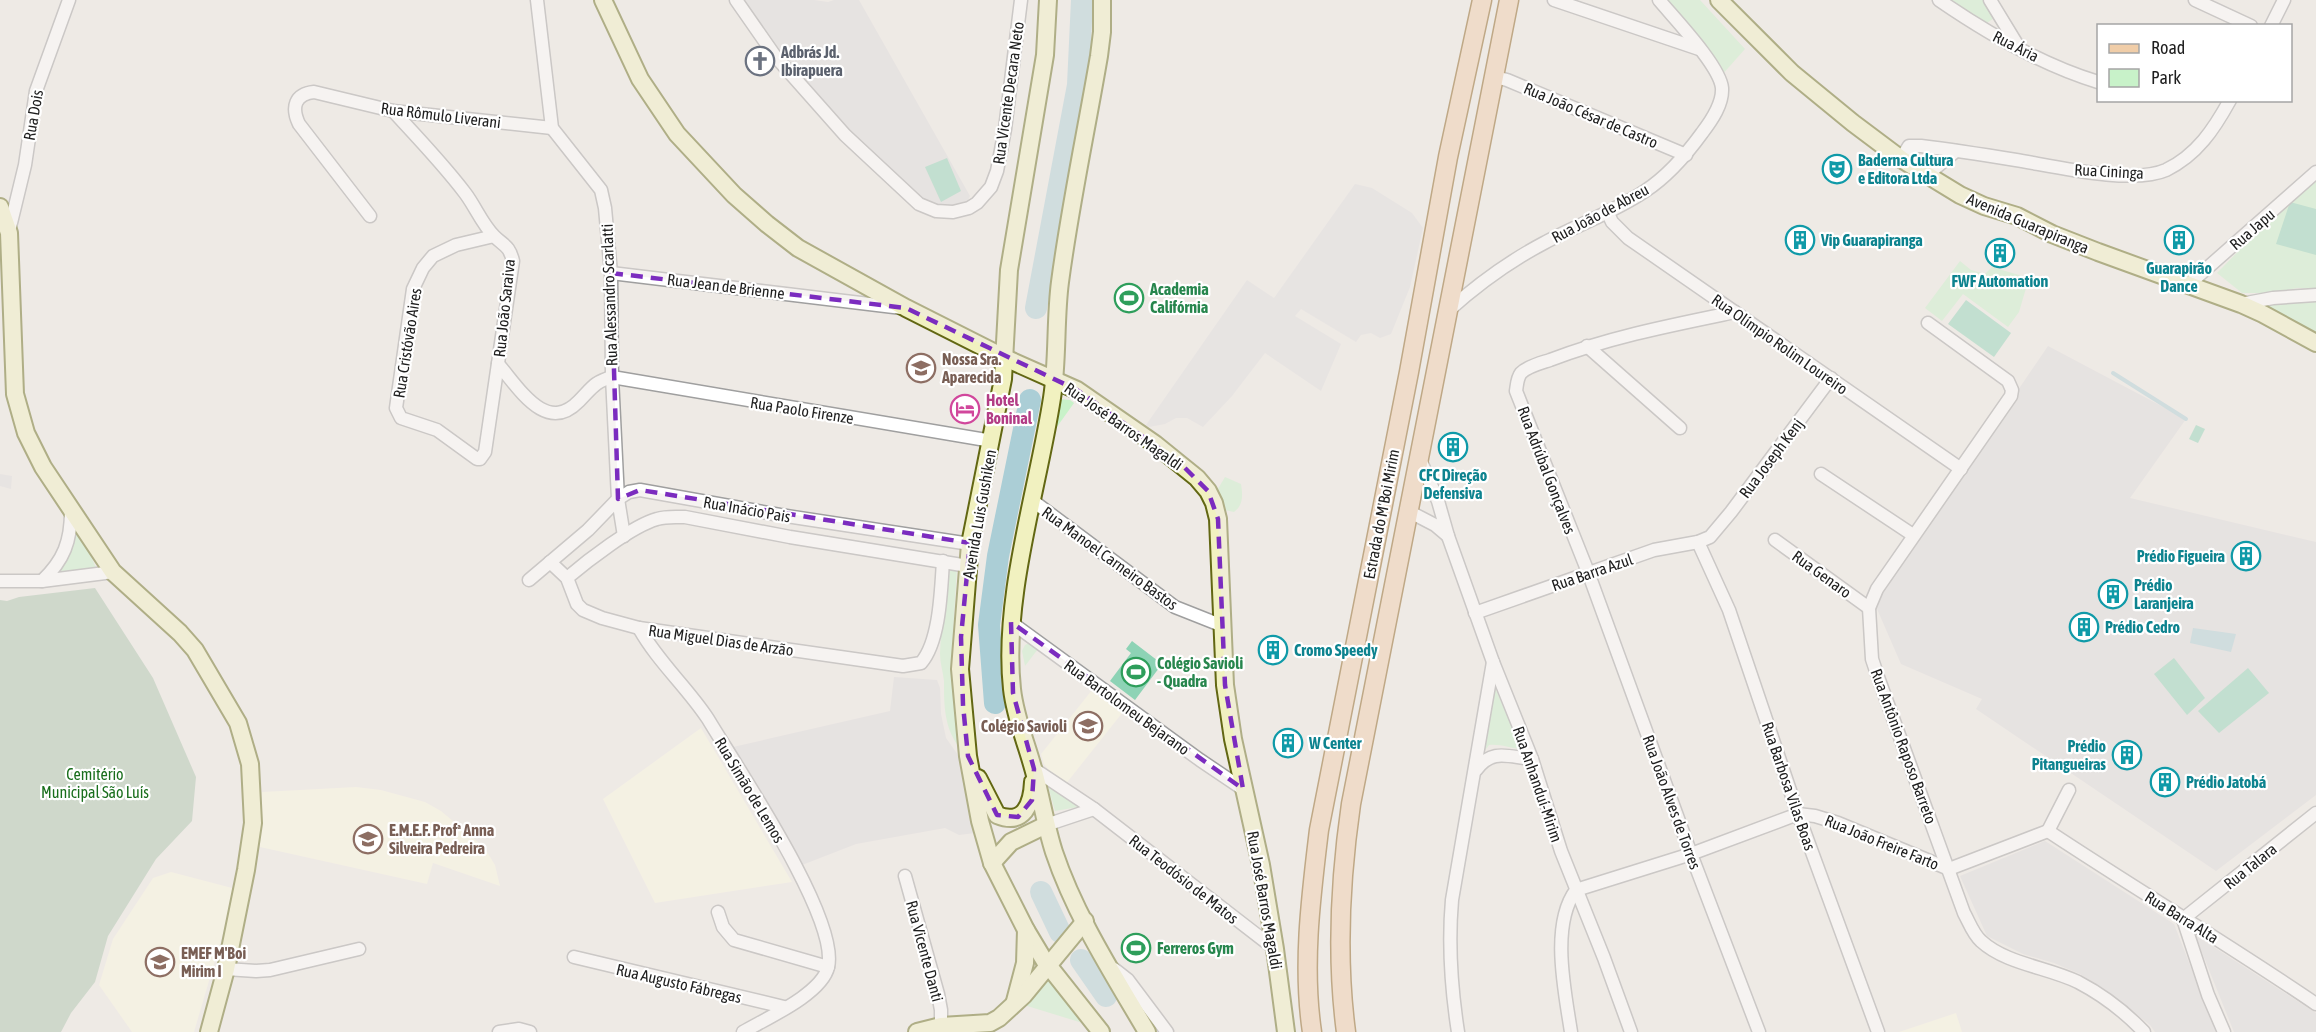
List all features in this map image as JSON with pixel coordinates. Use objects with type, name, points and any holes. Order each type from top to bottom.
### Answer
[{"type":"main road","name":"Rua José Barros Magaldi","points":[[603,0],[640,79],[684,143],[734,195],[767,224],[798,248],[868,288],[1005,358],[1077,390],[1155,444],[1197,478],[1208,491],[1218,519],[1225,685],[1233,739],[1261,866],[1286,1032]]},
{"type":"main road","name":"Avenida Luis Gushiken","points":[[1048,0],[1045,56],[1009,270],[1005,358],[992,441],[970,544],[960,669],[968,756],[980,821],[992,863],[1026,930],[1049,966],[1101,1032]]},
{"type":"main road","points":[[1102,0],[1099,56],[1059,285],[1054,379],[1012,623],[1010,669],[1012,693],[1019,723],[1034,769],[1046,825],[1066,885],[1147,1032]]},
{"type":"main road","name":"Estrada do M'Boi Mirim","points":[[1312,1032],[1307,990],[1308,939],[1319,830],[1448,157],[1482,0]]},
{"type":"main road","name":"Estrada do M'Boi Mirim","points":[[1346,1032],[1340,957],[1340,893],[1351,804],[1509,0]]},
{"type":"main road","name":"Avenida Guarapiranga","points":[[1719,0],[1792,73],[1901,159],[1927,175],[1984,206],[2017,216],[2052,234],[2241,304],[2316,343]]},
{"type":"main road","points":[[0,207],[9,232],[15,394],[26,433],[43,467],[113,572],[180,633],[195,650],[238,723],[250,764],[253,823],[246,870],[226,969],[209,1032]]},
{"type":"main road","points":[[1390,466],[1395,500],[1408,511]]},
{"type":"main road","points":[[968,756],[999,816],[1018,817],[1027,808],[1032,800],[1034,769]]},
{"type":"main road","points":[[992,863],[1011,842],[1046,825]]},
{"type":"main road","points":[[917,1032],[941,1026],[990,1023],[1013,1007],[1085,921]]},
{"type":"main road","points":[[1013,1007],[1023,977],[1026,930]]},
{"type":"street","name":"Rua Dois","points":[[9,232],[25,165],[36,91],[69,0]]},
{"type":"street","points":[[537,0],[552,128]]},
{"type":"street","name":"Rua Vicente Decara Neto","points":[[736,0],[775,56],[845,135],[919,204],[936,211],[953,212],[969,208],[977,203],[991,187],[997,171],[1005,129],[1021,0]]},
{"type":"street","points":[[1554,0],[1700,50]]},
{"type":"street","name":"Rua João de Abreu","points":[[1447,312],[1479,283],[1543,243],[1647,191],[1686,155],[1709,124],[1720,102],[1722,87],[1718,75],[1659,0]]},
{"type":"street","name":"Rua Ária","points":[[1938,0],[1982,28],[2082,77],[2097,82]]},
{"type":"street","points":[[1990,0],[2019,47]]},
{"type":"street","points":[[2195,0],[2247,24]]},
{"type":"street","points":[[2272,24],[2284,0]]},
{"type":"street","name":"Rua João César de Castro","points":[[1495,77],[1686,155]]},
{"type":"street","name":"Rua Rômulo Liverani","points":[[370,216],[299,124],[294,106],[298,98],[306,93],[314,92],[393,111],[552,128]]},
{"type":"street","name":"Rua Cininga","points":[[1901,159],[1909,146],[2105,173],[2141,175],[2164,171],[2200,146],[2214,130],[2229,102]]},
{"type":"street","name":"Rua João Saraiva","points":[[393,111],[445,168],[494,236],[510,251],[513,261],[498,364],[531,401],[549,414],[569,411],[599,380],[612,377]]},
{"type":"street","name":"Rua Alessandro Scarlatti","points":[[552,128],[601,190],[606,208],[611,273],[612,377],[618,499],[624,536]]},
{"type":"street","points":[[1927,175],[1956,151]]},
{"type":"street","name":"Rua Japu","points":[[2188,285],[2316,172]]},
{"type":"street","name":"Rua Olímpio Rolim Loureiro","points":[[1607,211],[1612,222],[1628,238],[1961,469]]},
{"type":"street","name":"Rua Cristóvão Aires","points":[[494,236],[456,245],[434,256],[423,268],[413,289],[396,408],[398,413],[408,421],[437,430],[472,457],[480,459],[485,452],[498,364]]},
{"type":"street","name":"Rua Jean de Brienne","points":[[611,273],[906,308]]},
{"type":"street","points":[[841,301],[862,294],[868,288]]},
{"type":"street","points":[[2241,304],[2273,298],[2316,296]]},
{"type":"street","name":"Rua Adrúbal Gonçalves","points":[[1588,572],[1516,391],[1521,373],[1530,367],[1587,346],[1734,312]]},
{"type":"street","name":"Rua Antônio Raposo Barreto","points":[[1928,323],[2008,381],[2012,390],[2011,396],[1877,589],[1869,608],[1872,659],[1964,913],[1980,940],[2012,958],[2079,983],[2110,1004],[2144,1032]]},
{"type":"street","points":[[1587,346],[1680,428]]},
{"type":"street","name":"Rua Paolo Firenze","points":[[612,377],[992,441]]},
{"type":"street","name":"Rua Joseph Kenj","points":[[1704,540],[1731,512],[1831,378]]},
{"type":"street","name":"Rua Anhanduí-Mirim","points":[[1419,456],[1438,501],[1493,663],[1532,759],[1561,851],[1631,1032]]},
{"type":"street","points":[[1821,474],[1913,535]]},
{"type":"street","name":"Rua Inácio Pais","points":[[529,580],[588,530],[618,499],[629,492],[640,490],[780,515],[970,544]]},
{"type":"street","name":"Rua Manoel Carneiro Bastos","points":[[1033,501],[1175,606],[1223,626]]},
{"type":"street","points":[[42,581],[60,561],[67,548],[71,532],[71,511]]},
{"type":"street","points":[[1408,511],[1435,525],[1448,536]]},
{"type":"street","name":"Rua Inácio Pais","points":[[567,578],[624,536],[656,519],[685,517],[968,566]]},
{"type":"street","name":"Rua Barra Azul","points":[[1475,613],[1654,550],[1704,540]]},
{"type":"street","name":"Rua Barbosa Vilas Boas","points":[[1704,540],[1798,814],[1878,1032]]},
{"type":"street","name":"Rua Genaro","points":[[1775,540],[1869,608]]},
{"type":"street","name":"Rua Miguel Dias de Arzão","points":[[550,562],[567,578],[577,603],[583,610],[602,618],[639,628],[896,666],[921,663],[930,648],[936,629],[943,561]]},
{"type":"street","points":[[0,581],[42,581],[113,572]]},
{"type":"street","name":"Rua João Alves de Torres","points":[[1588,572],[1759,1032]]},
{"type":"street","name":"Rua Bartolomeu Bejarano","points":[[1012,623],[1243,789]]},
{"type":"street","name":"Rua Simão de Lemos","points":[[639,628],[660,661],[694,699],[793,862],[813,898],[824,927],[828,967]]},
{"type":"street","points":[[1458,1032],[1449,965],[1452,900],[1493,663]]},
{"type":"street","points":[[1475,771],[1487,758],[1494,755],[1532,759]]},
{"type":"street","name":"Rua Teodósio de Matos","points":[[1034,769],[1094,809],[1275,949]]},
{"type":"street","points":[[2048,831],[2069,790]]},
{"type":"street","points":[[1046,825],[1094,809]]},
{"type":"street","name":"Rua Talara","points":[[2183,919],[2316,813]]},
{"type":"street","points":[[1570,1032],[1561,963],[1566,910],[1576,890],[1691,854],[1798,814]]},
{"type":"street","name":"Rua João Freire Farto","points":[[1798,814],[1839,823],[1949,869],[2048,831]]},
{"type":"street","name":"Rua Barra Alta","points":[[2048,831],[2183,919],[2240,952],[2316,1004]]},
{"type":"street","name":"Rua Vicente Danti","points":[[905,876],[938,994],[941,1026]]},
{"type":"street","points":[[718,912],[723,927],[734,940],[828,967],[815,987],[743,1032]]},
{"type":"street","points":[[2183,919],[2208,995],[2224,1032]]},
{"type":"street","points":[[226,969],[270,970],[359,949]]},
{"type":"street","name":"Rua Augusto Fábregas","points":[[574,957],[784,1007]]},
{"type":"street","points":[[1107,963],[1128,981],[1167,1032]]},
{"type":"street","points":[[499,1032],[519,1029],[530,1032]]},
{"type":"highlighted area","points":[[611,273],[906,308],[1077,390],[1181,464],[1208,491],[1218,519],[1225,685],[1243,789],[1011,622],[1013,693],[1034,769],[1032,800],[1018,817],[997,815],[968,756],[963,705],[961,637],[970,543],[640,490],[618,499]]},
{"type":"shaded area","points":[[743,0],[828,2],[859,0],[970,196],[968,200],[953,206],[933,206],[918,197],[823,105],[793,70]]},
{"type":"shaded area","points":[[1355,184],[1372,188],[1412,213],[1423,228],[1410,287],[1391,334],[1380,338],[1371,333],[1361,335],[1356,342],[1301,309],[1295,316],[1341,344],[1321,391],[1265,353],[1232,396],[1203,427],[1187,418],[1176,418],[1165,424],[1149,427],[1146,425],[1247,280],[1274,298]]},
{"type":"shaded area","points":[[2048,346],[2186,419],[2130,498],[2316,542],[2316,795],[2216,871],[1976,709],[1982,699],[1901,664],[1874,602]]},
{"type":"shaded area","points":[[0,474],[12,476],[11,489],[0,486]]},
{"type":"shaded area","points":[[894,677],[937,680],[946,738],[958,755],[973,811],[975,833],[959,835],[945,828],[856,844],[802,865],[733,747],[890,711]]},
{"type":"shaded area","name":"Colégio Savioli","points":[[1092,690],[1123,712],[1065,785],[1055,778],[1044,764],[1041,754]]},
{"type":"shaded area","points":[[701,728],[792,882],[655,903],[603,799]]},
{"type":"shaded area","name":"E.M.E.F. Profª Anna Silveira Pedreira","points":[[356,787],[381,790],[425,802],[441,811],[484,847],[495,865],[500,886],[433,863],[427,884],[260,847],[262,792]]},
{"type":"shaded area","points":[[2045,841],[2174,924],[2216,1032],[2155,1032],[2150,1025],[2106,990],[2080,974],[2023,954],[1987,936],[1960,876]]},
{"type":"shaded area","name":"EMEF M'Boi Mirim I","points":[[171,872],[236,889],[194,1032],[132,1032],[99,985],[113,939],[153,878]]},
{"type":"shaded area","points":[[2195,935],[2316,1013],[2316,1032],[2234,1032]]},
{"type":"shaded area","points":[[1956,1013],[1962,1032],[1899,1032]]},
{"type":"green space","points":[[1665,0],[1700,0],[1745,49],[1721,76]]},
{"type":"green space","points":[[1950,0],[1984,0],[1997,16],[1987,23]]},
{"type":"green space","points":[[947,158],[961,191],[941,202],[925,167]]},
{"type":"green space","points":[[2316,172],[2316,289],[2298,288],[2269,293],[2242,293],[2217,273]]},
{"type":"green space","points":[[2290,202],[2316,209],[2316,255],[2276,244]]},
{"type":"green space","points":[[1960,261],[1971,270],[1985,274],[1992,267],[2029,278],[2019,312],[2008,327],[1963,294],[1942,321],[1925,308]]},
{"type":"green space","points":[[2316,299],[2316,338],[2256,307]]},
{"type":"green space","points":[[1966,300],[2011,333],[1994,357],[1948,324]]},
{"type":"green space","points":[[1059,399],[1070,400],[1074,403],[1054,431]]},
{"type":"green space","points":[[2196,425],[2205,429],[2198,443],[2189,439]]},
{"type":"green space","points":[[1225,477],[1241,484],[1242,500],[1234,512],[1220,509],[1216,492]]},
{"type":"green space","points":[[78,528],[98,572],[61,571]]},
{"type":"green space","points":[[951,566],[957,568],[952,650],[959,747],[950,732],[946,716],[940,657]]},
{"type":"green space","name":"Cemitério Municipal São Luís","points":[[95,588],[153,678],[196,777],[192,821],[156,859],[108,936],[95,982],[71,1013],[61,1032],[0,1032],[0,600],[7,601],[19,597]]},
{"type":"green space","name":"Colégio Savioli - Quadra","points":[[1132,641],[1162,664],[1135,700],[1110,681],[1131,653],[1126,649]]},
{"type":"green space","points":[[1031,642],[1038,649],[1025,666],[1022,651],[1025,645]]},
{"type":"green space","points":[[2174,658],[2205,698],[2187,715],[2154,674]]},
{"type":"green space","points":[[2248,668],[2269,693],[2219,733],[2198,711]]},
{"type":"green space","points":[[1494,685],[1521,749],[1489,745],[1480,757]]},
{"type":"green space","points":[[1048,786],[1078,807],[1055,811]]},
{"type":"green space","points":[[1051,979],[1089,1025],[1024,1005]]},
{"type":"water","points":[[2193,628],[2236,634],[2231,652],[2190,643]]},
{"type":"waterway","points":[[1036,308],[1078,85],[1082,0]]},
{"type":"waterway","points":[[2113,373],[2186,419]]},
{"type":"waterway","points":[[995,703],[989,625],[998,556],[1030,400]]},
{"type":"waterway","points":[[1041,892],[1060,932]]},
{"type":"waterway","points":[[1081,960],[1106,996]]},
{"type":"place","name":"Adbrás Jd. Ibirapuera","points":[[760,61]]},
{"type":"place","name":"Baderna Cultura e Editora Ltda","points":[[1837,169]]},
{"type":"place","name":"Vip Guarapiranga","points":[[1800,240]]},
{"type":"place","name":"Guarapirão Dance","points":[[2179,240]]},
{"type":"place","name":"FWF Automation","points":[[2000,253]]},
{"type":"place","name":"Academia Califórnia","points":[[1129,298]]},
{"type":"place","name":"Nossa Sra. Aparecida","points":[[921,368]]},
{"type":"place","name":"Hotel Boninal","points":[[965,409]]},
{"type":"place","name":"CFC Direção Defensiva","points":[[1453,447]]},
{"type":"place","name":"Prédio Figueira","points":[[2246,556]]},
{"type":"place","name":"Prédio Laranjeira","points":[[2113,594]]},
{"type":"place","name":"Prédio Cedro","points":[[2084,627]]},
{"type":"place","name":"Cromo Speedy","points":[[1273,650]]},
{"type":"place","name":"Colégio Savioli - Quadra","points":[[1136,672]]},
{"type":"place","name":"Colégio Savioli","points":[[1088,726]]},
{"type":"place","name":"W Center","points":[[1288,743]]},
{"type":"place","name":"Prédio Pitangueiras","points":[[2127,755]]},
{"type":"place","name":"Prédio Jatobá","points":[[2165,782]]},
{"type":"place","name":"E.M.E.F. Profª Anna Silveira Pedreira","points":[[368,839]]},
{"type":"place","name":"Ferreros Gym","points":[[1136,948]]},
{"type":"place","name":"EMEF M'Boi Mirim I","points":[[160,962]]}]
